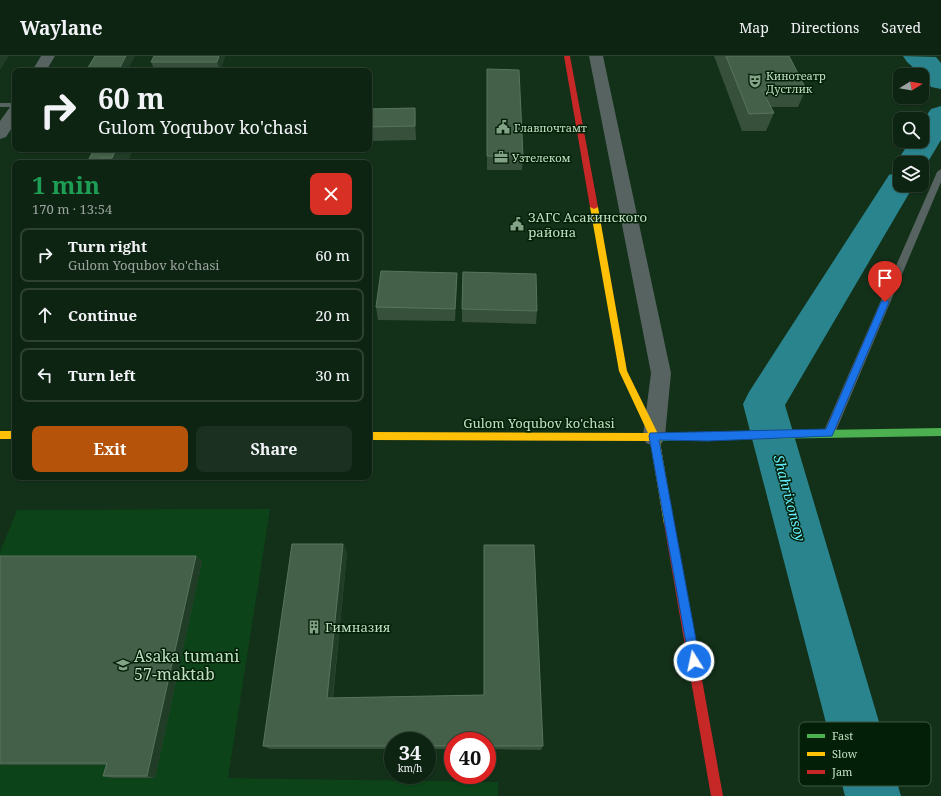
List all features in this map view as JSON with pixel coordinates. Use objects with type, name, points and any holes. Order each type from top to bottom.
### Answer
[{"type":"street","points":[[41,68],[48,56]]},
{"type":"street","points":[[567,56],[623,371],[654,436],[717,796]]},
{"type":"street","points":[[596,56],[661,373],[654,436]]},
{"type":"street","points":[[0,134],[12,115]]},
{"type":"street","points":[[829,433],[941,432]]},
{"type":"street","name":"Gulom Yoqubov ko'chasi","points":[[372,436],[708,437],[829,433]]},
{"type":"street","points":[[0,435],[12,435]]},
{"type":"lane","points":[[0,105],[12,105]]},
{"type":"lane","points":[[829,433],[941,172]]},
{"type":"shaded area","name":"Asaka tumani 57-maktab","points":[[270,509],[228,778],[384,780],[384,784],[436,784],[436,781],[444,781],[444,784],[496,784],[496,782],[498,782],[498,796],[0,796],[0,552],[17,510]]},
{"type":"building","points":[[95,56],[126,56],[120,68],[88,68]]},
{"type":"building","points":[[154,56],[219,56],[217,62],[151,62]]},
{"type":"building","points":[[726,56],[789,56],[806,89],[762,90],[774,113],[749,114]]},
{"type":"building","name":"Главпочтамт","points":[[487,69],[519,70],[523,156],[487,156]]},
{"type":"building","points":[[415,108],[415,126],[372,127],[372,109]]},
{"type":"building","points":[[92,152],[115,152],[112,158],[88,160]]},
{"type":"building","points":[[381,271],[457,273],[455,309],[376,307]]},
{"type":"building","points":[[463,272],[536,274],[537,311],[462,309]]},
{"type":"building","name":"Гимназия","points":[[292,544],[343,544],[327,698],[484,695],[484,545],[534,545],[543,746],[496,746],[496,732],[444,732],[444,746],[436,746],[436,732],[384,732],[384,746],[263,746]]},
{"type":"building","points":[[0,556],[196,556],[147,776],[103,776],[107,763],[0,763]]},
{"type":"waterway","name":"Shahrixonsoy","points":[[917,56],[926,63],[941,81]]},
{"type":"waterway","name":"Shahrixonsoy","points":[[916,156],[941,115]]},
{"type":"waterway","name":"Shahrixonsoy","points":[[852,722],[764,404],[894,192]]},
{"type":"waterway","name":"Shahrixonsoy","points":[[870,786],[873,796]]},
{"type":"traffic: fast","points":[[652,437],[941,432]]},
{"type":"traffic: slow","points":[[594,207],[623,371],[654,436],[669,524]]},
{"type":"traffic: slow","points":[[0,435],[12,435]]},
{"type":"traffic: slow","points":[[372,436],[652,437]]},
{"type":"traffic: jam","points":[[567,56],[594,207]]},
{"type":"traffic: jam","points":[[669,524],[717,796]]},
{"type":"place","name":"Кинотеатр Дустлик","points":[[755,81]]},
{"type":"place","name":"Главпочтамт","points":[[503,127]]},
{"type":"place","name":"Узтелеком","points":[[501,157]]},
{"type":"place","name":"ЗАГС Асакинского района","points":[[517,224]]},
{"type":"place","name":"Гимназия","points":[[314,627]]},
{"type":"place","name":"Asaka tumani 57-maktab","points":[[123,665]]},
{"type":"route","points":[[694,661],[654,436],[708,437],[829,433],[885,302]]}]
